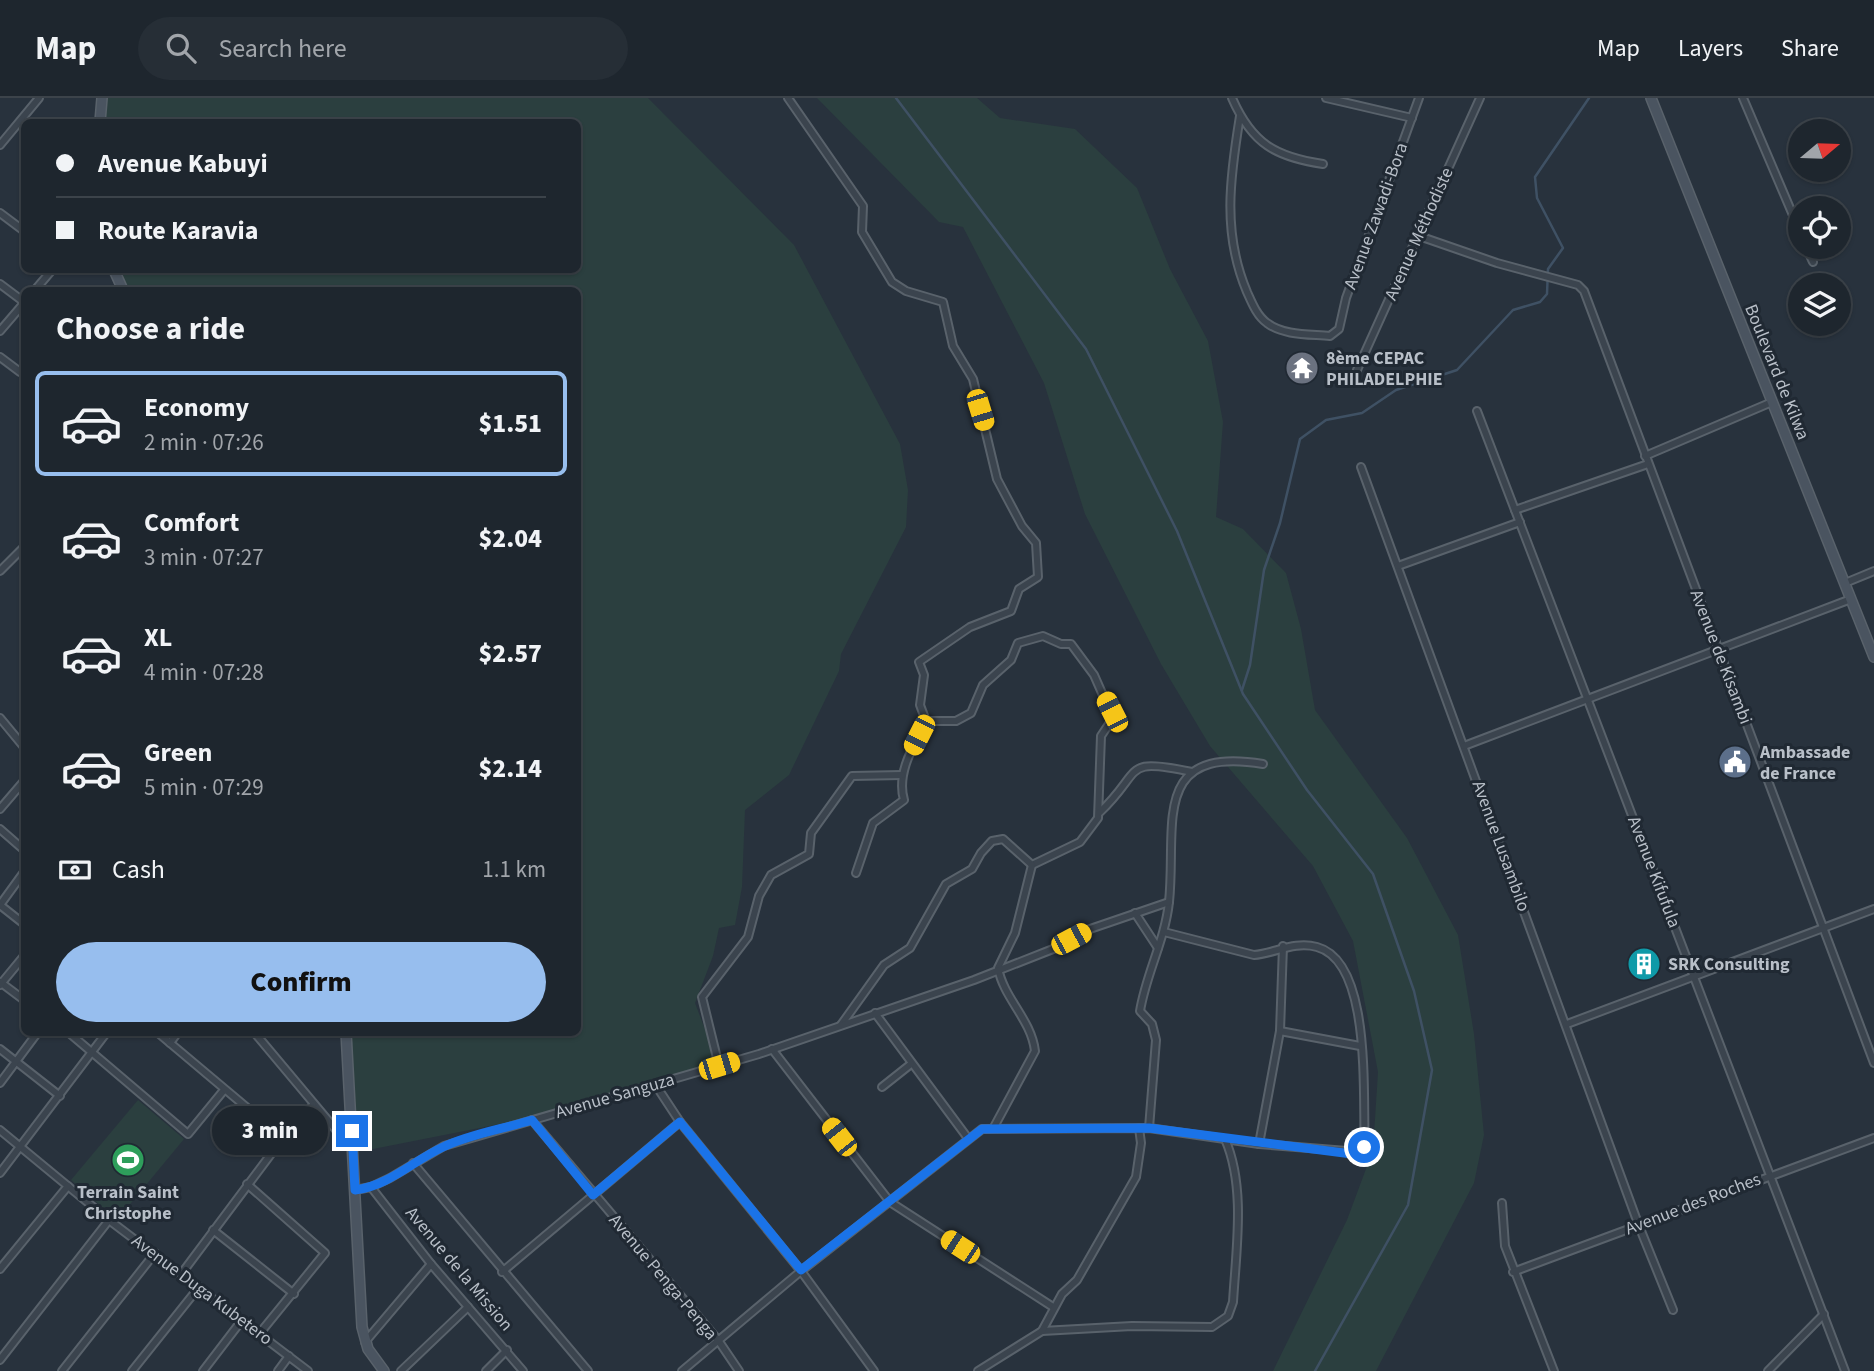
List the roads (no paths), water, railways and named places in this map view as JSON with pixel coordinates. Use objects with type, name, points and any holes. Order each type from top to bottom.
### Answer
[{"type":"street","points":[[22,119],[39,98]]},
{"type":"street","points":[[100,119],[102,98]]},
{"type":"street","points":[[788,98],[863,205],[862,232],[892,282],[906,291],[943,302],[953,345],[973,379],[997,479],[1037,548],[1038,577],[1019,589],[1011,611],[970,627],[919,662],[924,676],[920,705],[926,720],[902,775],[903,802],[873,823],[856,873]]},
{"type":"street","points":[[1233,98],[1240,116],[1278,155],[1323,164]]},
{"type":"street","points":[[1326,98],[1412,118]]},
{"type":"street","name":"Avenue Zawadi-Bora","points":[[1240,116],[1230,202],[1231,246],[1253,306],[1269,325],[1286,331],[1336,334],[1419,98]]},
{"type":"street","name":"Avenue Méthodiste","points":[[1357,370],[1480,98]]},
{"type":"street","name":"Boulevard de Kilwa","points":[[1651,98],[1874,657]]},
{"type":"street","points":[[1743,98],[1788,204]]},
{"type":"street","points":[[0,145],[21,120]]},
{"type":"street","points":[[0,213],[21,230]]},
{"type":"street","name":"Avenue de Kisambi","points":[[1419,236],[1497,263],[1578,285],[1584,291],[1874,1063]]},
{"type":"street","points":[[38,287],[49,273]]},
{"type":"street","points":[[0,284],[21,301]]},
{"type":"street","points":[[0,331],[21,306]]},
{"type":"street","points":[[0,357],[20,372]]},
{"type":"street","points":[[1645,456],[1772,402]]},
{"type":"street","name":"Avenue Kifufula","points":[[1477,411],[1845,1371]]},
{"type":"street","points":[[1515,510],[1648,464]]},
{"type":"street","name":"Avenue Lusambilo","points":[[1361,467],[1639,1226],[1673,1310]]},
{"type":"street","points":[[1398,566],[1520,522]]},
{"type":"street","points":[[0,570],[21,551]]},
{"type":"street","points":[[1845,583],[1874,571]]},
{"type":"street","points":[[1464,746],[1851,599]]},
{"type":"street","points":[[926,720],[956,721],[971,713],[983,685],[1011,660],[1018,643],[1043,636],[1061,644],[1071,644],[1094,675],[1112,712],[1113,718],[1101,736],[1100,812]]},
{"type":"street","points":[[0,718],[21,743]]},
{"type":"street","points":[[1149,1128],[1156,1030],[1140,1011],[1164,932],[1169,902],[1171,814],[1176,796],[1192,772],[1215,761],[1263,765]]},
{"type":"street","points":[[1032,865],[1080,842],[1092,829],[1100,812],[1117,796],[1131,773],[1141,766],[1155,764],[1192,772]]},
{"type":"street","points":[[719,1066],[702,997],[748,937],[767,882],[775,872],[807,856],[811,849],[811,833],[852,776],[902,775]]},
{"type":"street","points":[[0,809],[21,784]]},
{"type":"street","points":[[0,829],[21,847]]},
{"type":"street","points":[[840,1026],[884,965],[900,957],[914,944],[946,884],[972,869],[992,841],[1003,839],[1032,865]]},
{"type":"street","points":[[994,1127],[1035,1051],[1031,1029],[1004,989],[998,968],[1015,933],[1032,865]]},
{"type":"street","points":[[21,876],[0,905],[21,922]]},
{"type":"street","name":"Avenue Sanguza","points":[[355,1190],[371,1187],[444,1146],[772,1049],[974,980],[998,968],[1052,949],[1090,929],[1169,902]]},
{"type":"street","points":[[1567,1024],[1874,909]]},
{"type":"street","points":[[1135,913],[1158,948]]},
{"type":"street","points":[[682,1371],[801,1270],[890,1202],[967,1137],[982,1129],[1149,1128],[1352,1154],[1364,1147],[1358,1003],[1342,963],[1331,951],[1314,946],[1283,946],[1265,954],[1254,954],[1164,932]]},
{"type":"street","points":[[1259,1144],[1280,1031],[1283,946]]},
{"type":"street","points":[[21,959],[0,983],[21,998]]},
{"type":"street","points":[[875,1013],[967,1137]]},
{"type":"street","points":[[1280,1031],[1360,1046]]},
{"type":"street","points":[[0,1083],[35,1036]]},
{"type":"street","points":[[73,1036],[186,1133],[191,1133],[224,1090]]},
{"type":"street","points":[[0,1173],[22,1148],[104,1036]]},
{"type":"street","points":[[162,1036],[283,1138]]},
{"type":"street","points":[[170,1043],[175,1036]]},
{"type":"street","points":[[257,1036],[353,1150]]},
{"type":"street","points":[[346,1036],[365,1342],[372,1357],[384,1371]]},
{"type":"street","points":[[0,1049],[60,1096]]},
{"type":"street","points":[[772,1049],[890,1202],[1053,1307]]},
{"type":"street","points":[[882,1087],[911,1064]]},
{"type":"street","points":[[655,1084],[680,1122],[801,1270],[874,1371]]},
{"type":"street","points":[[181,1273],[283,1138],[313,1105]]},
{"type":"street","name":"Avenue Penga-Penga","points":[[532,1120],[718,1340],[739,1371]]},
{"type":"street","points":[[502,1272],[680,1122]]},
{"type":"street","points":[[1042,1331],[1053,1307],[1077,1280],[1133,1183],[1140,1160],[1139,1128]]},
{"type":"street","name":"Avenue Duga Kubetero","points":[[0,1129],[109,1220],[308,1371]]},
{"type":"street","name":"Avenue des Roches","points":[[1513,1272],[1874,1138]]},
{"type":"street","points":[[978,1371],[1042,1331],[1132,1326],[1212,1327],[1228,1316],[1233,1302],[1236,1198],[1235,1163],[1225,1139]]},
{"type":"street","points":[[413,1163],[588,1371]]},
{"type":"street","points":[[247,1184],[325,1251],[325,1256],[260,1333]]},
{"type":"street","points":[[0,1269],[68,1186]]},
{"type":"street","name":"Avenue de la Mission","points":[[371,1187],[431,1264],[523,1371]]},
{"type":"street","points":[[1503,1203],[1505,1246],[1554,1371]]},
{"type":"street","points":[[0,1360],[109,1220]]},
{"type":"street","points":[[213,1230],[294,1294]]},
{"type":"street","points":[[62,1371],[155,1253]]},
{"type":"street","points":[[365,1342],[431,1264]]},
{"type":"street","points":[[132,1371],[199,1287]]},
{"type":"street","points":[[401,1371],[468,1307]]},
{"type":"street","points":[[1768,1371],[1824,1314]]},
{"type":"street","points":[[204,1371],[242,1320]]},
{"type":"street","points":[[486,1371],[507,1350]]},
{"type":"street","points":[[278,1371],[289,1356]]},
{"type":"waterway","points":[[896,98],[1086,349],[1177,531],[1243,694],[1307,790],[1373,874],[1414,991],[1432,1070],[1408,1205],[1315,1371]]},
{"type":"waterway","points":[[1242,690],[1250,665],[1264,570],[1280,523],[1300,439],[1326,420],[1362,413],[1396,390],[1457,370],[1513,310],[1540,302],[1547,294],[1548,269],[1563,248],[1537,198],[1535,177],[1589,98]]},
{"type":"place","name":"8ème CEPAC PHILADELPHIE","points":[[1302,368]]},
{"type":"place","name":"Ambassade de France","points":[[1735,762]]},
{"type":"place","name":"SRK Consulting","points":[[1644,964]]},
{"type":"place","name":"Terrain Saint Christophe","points":[[128,1160]]}]
